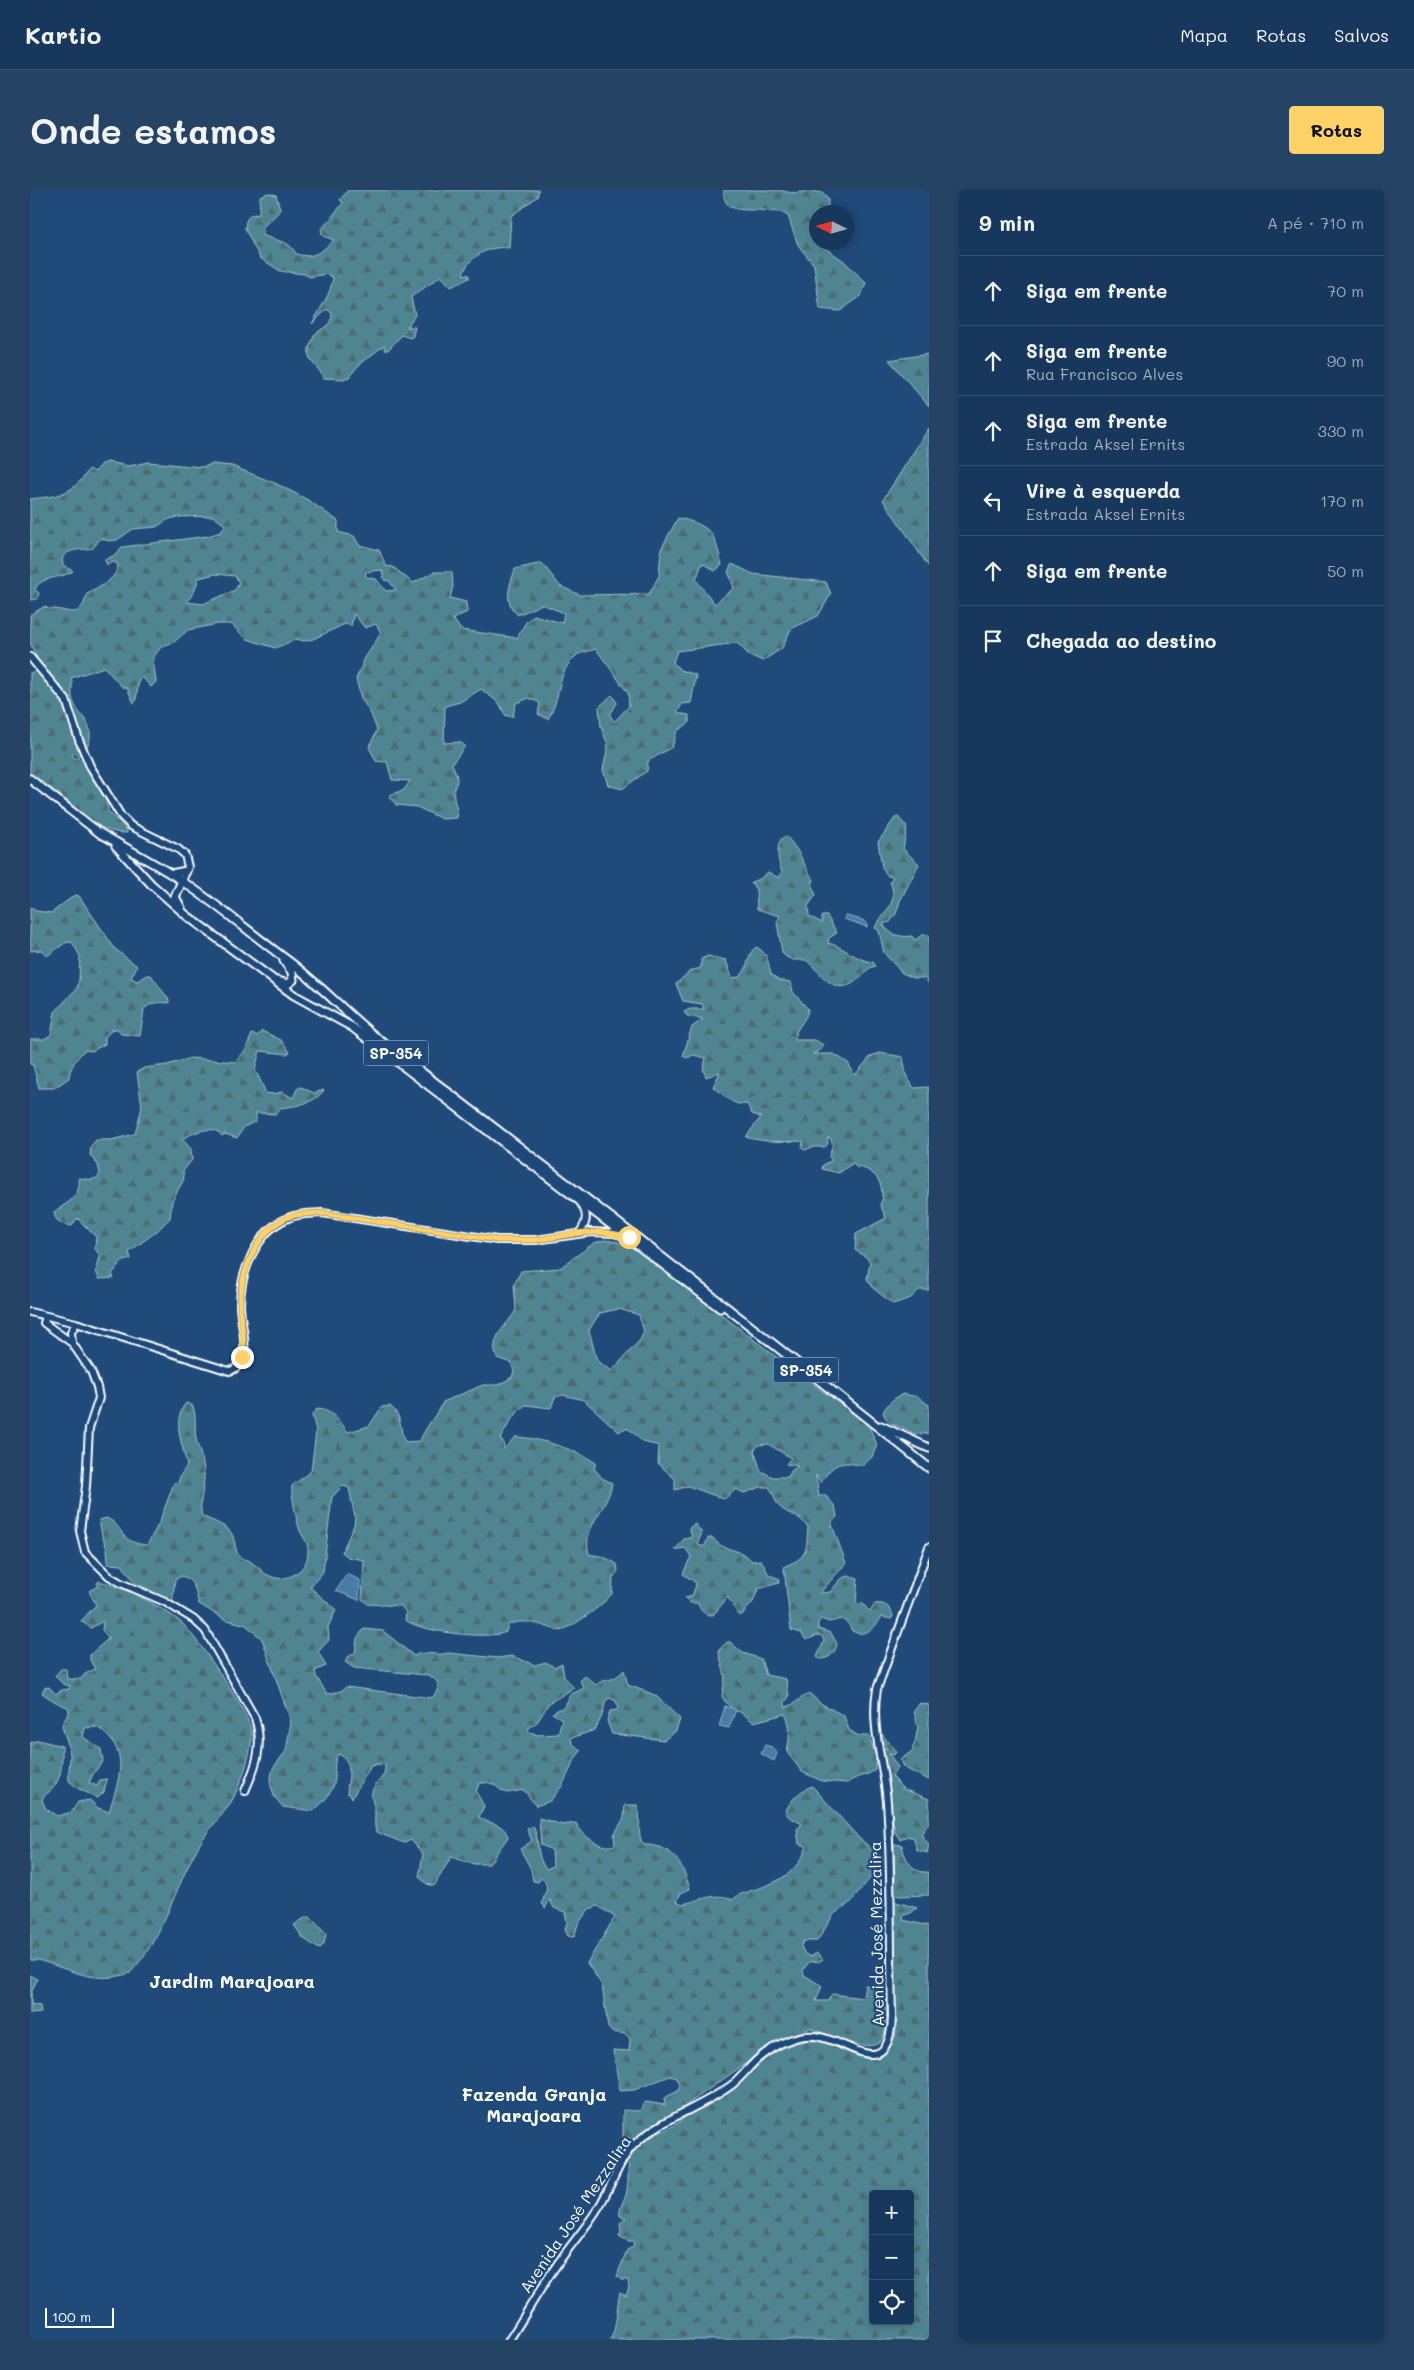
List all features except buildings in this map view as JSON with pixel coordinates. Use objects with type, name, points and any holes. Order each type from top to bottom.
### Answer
[{"type":"main road","name":"SP-354","points":[[30,779],[124,852],[151,884],[186,915],[294,995],[352,1027],[629,1237],[709,1301],[738,1318]]},
{"type":"main road","name":"SP-354","points":[[100,833],[182,881],[289,961],[376,1038],[625,1227],[929,1468]]},
{"type":"main road","points":[[171,874],[187,871]]},
{"type":"main road","points":[[182,881],[176,897],[186,915]]},
{"type":"main road","points":[[266,974],[284,984],[293,980],[292,972],[274,951]]},
{"type":"main road","points":[[873,1423],[929,1448]]},
{"type":"street","points":[[30,657],[66,700],[90,766],[121,816],[131,826],[184,853],[188,861],[187,871],[190,887]]},
{"type":"street","points":[[182,881],[187,871]]},
{"type":"street","points":[[578,1199],[585,1209],[586,1218],[586,1223],[579,1233]]},
{"type":"street","points":[[45,1319],[76,1323],[229,1371],[237,1368],[244,1348],[241,1320],[242,1286],[253,1253],[272,1229],[280,1222],[296,1215],[322,1213],[514,1241],[536,1240],[579,1233],[613,1233],[629,1237]]},
{"type":"street","points":[[30,1312],[45,1319],[72,1343],[91,1371],[99,1398],[89,1428],[86,1486],[80,1531],[81,1543],[85,1552],[109,1576],[165,1602],[193,1619],[205,1630],[255,1718],[259,1730],[260,1744],[256,1765],[244,1791]]},
{"type":"street","points":[[72,1343],[71,1332],[76,1323]]},
{"type":"street","name":"Avenida José Mezzalira","points":[[509,2340],[556,2265],[584,2230],[634,2143],[733,2084],[761,2057],[788,2040],[802,2036],[818,2036],[860,2053],[868,2054],[876,2053],[884,2048],[888,2041],[891,2035],[892,2017],[887,1800],[874,1717],[875,1703],[880,1682],[929,1547]]},
{"type":"green space","points":[[348,190],[539,190],[537,197],[511,216],[509,248],[495,248],[475,257],[463,274],[469,275],[469,278],[451,287],[441,276],[411,297],[415,315],[407,327],[415,327],[413,336],[410,338],[402,335],[388,350],[385,350],[385,346],[383,346],[358,366],[349,377],[343,379],[323,378],[310,358],[309,349],[315,334],[326,326],[332,318],[332,314],[327,309],[312,324],[328,296],[333,277],[326,274],[310,277],[304,274],[280,271],[260,258],[245,229],[246,221],[250,215],[259,214],[260,196],[268,193],[276,195],[280,209],[263,227],[263,235],[286,243],[296,254],[313,255],[334,240],[323,236],[321,230],[343,203],[340,200]]},
{"type":"green space","points":[[724,190],[779,190],[791,193],[813,191],[822,193],[828,199],[828,205],[809,205],[809,250],[828,250],[844,261],[866,283],[861,296],[840,311],[820,309],[814,265],[798,245],[788,216],[781,212],[733,208],[729,206],[724,197]]},
{"type":"green space","points":[[929,354],[929,406],[889,360]]},
{"type":"green space","points":[[929,428],[929,567],[883,500]]},
{"type":"green space","points":[[108,462],[129,466],[148,462],[202,467],[213,464],[232,466],[277,484],[308,500],[338,521],[338,532],[354,536],[359,545],[379,550],[386,566],[393,567],[413,583],[434,572],[452,572],[453,586],[450,598],[466,602],[467,612],[453,619],[461,630],[517,638],[526,622],[534,615],[562,623],[564,613],[542,604],[518,615],[510,604],[509,593],[515,569],[542,563],[560,586],[580,595],[649,594],[659,576],[661,549],[678,518],[699,524],[710,532],[714,538],[722,565],[715,571],[702,563],[696,580],[715,604],[734,588],[728,571],[732,564],[753,574],[826,582],[831,594],[818,616],[791,629],[782,648],[763,661],[749,655],[737,643],[677,651],[673,662],[680,670],[696,675],[691,703],[682,704],[677,713],[689,715],[689,723],[677,731],[672,747],[648,761],[647,771],[622,789],[608,785],[603,770],[608,745],[601,727],[599,707],[612,695],[617,703],[610,715],[614,722],[629,706],[628,693],[596,649],[577,655],[570,662],[565,670],[548,719],[538,714],[540,703],[529,698],[516,703],[513,716],[506,716],[499,703],[481,689],[460,702],[445,706],[444,743],[460,742],[465,746],[452,764],[457,776],[454,801],[458,813],[457,818],[442,819],[417,807],[396,805],[389,795],[404,790],[410,781],[392,780],[387,762],[376,761],[369,747],[377,730],[371,714],[361,698],[356,679],[365,658],[381,633],[376,624],[365,628],[354,614],[351,626],[345,624],[313,639],[304,641],[297,639],[275,648],[247,639],[231,624],[218,624],[188,630],[174,642],[161,647],[153,658],[156,682],[151,687],[143,678],[139,679],[136,701],[134,703],[127,688],[122,687],[104,667],[71,678],[73,701],[88,724],[90,734],[85,750],[78,756],[74,753],[72,755],[75,758],[85,760],[106,795],[108,811],[127,830],[127,833],[116,832],[96,824],[62,796],[30,775],[30,673],[37,671],[41,666],[30,643],[30,615],[45,606],[48,609],[72,612],[80,609],[87,594],[107,582],[115,574],[118,564],[113,562],[107,565],[105,560],[118,553],[122,547],[208,536],[221,532],[225,525],[213,516],[179,517],[169,519],[156,527],[133,529],[117,540],[108,541],[101,538],[93,548],[72,551],[65,555],[62,559],[63,565],[73,571],[41,582],[35,590],[39,593],[37,599],[30,600],[30,499],[64,493],[77,484],[89,469],[95,472],[102,464]],"holes":[[[382,570],[384,580],[389,581],[396,590],[386,591],[376,579],[366,577],[365,572]],[[215,574],[235,576],[239,583],[235,590],[203,604],[187,602],[194,592],[199,578]]]},
{"type":"green space","points":[[898,817],[907,827],[903,849],[919,864],[900,901],[896,914],[890,922],[883,924],[891,933],[899,936],[912,936],[915,940],[922,935],[929,935],[929,984],[925,978],[914,978],[902,973],[884,953],[879,931],[875,928],[889,908],[893,897],[890,882],[893,877],[888,876],[882,867],[878,842],[895,818]]},
{"type":"green space","points":[[785,836],[795,847],[814,879],[812,886],[816,895],[808,906],[809,916],[822,923],[822,916],[827,916],[837,933],[829,938],[828,943],[840,947],[861,959],[873,962],[875,966],[860,978],[844,987],[830,983],[806,960],[794,960],[786,957],[782,952],[777,922],[780,916],[757,909],[756,890],[751,882],[760,879],[768,872],[779,878],[782,872],[778,858],[778,847]]},
{"type":"green space","points":[[75,895],[79,896],[115,949],[137,966],[131,978],[137,981],[147,975],[151,975],[169,1000],[169,1003],[155,1003],[144,1009],[140,1036],[121,1034],[118,1029],[113,1029],[105,1037],[105,1044],[92,1051],[85,1050],[80,1055],[72,1067],[69,1078],[54,1088],[39,1088],[33,1065],[30,1064],[30,1039],[44,1039],[51,1035],[55,1012],[77,988],[80,956],[72,942],[65,943],[47,956],[41,950],[30,951],[30,907],[36,911],[51,913]]},
{"type":"green space","points":[[756,947],[766,956],[771,974],[779,980],[791,982],[793,992],[808,1009],[805,1018],[796,1032],[795,1040],[815,1040],[823,1045],[822,1049],[813,1054],[834,1054],[848,1063],[855,1075],[871,1056],[880,1053],[903,1057],[906,1075],[914,1088],[929,1087],[929,1290],[919,1290],[911,1298],[893,1304],[874,1289],[867,1279],[870,1262],[855,1250],[856,1234],[886,1218],[880,1204],[883,1198],[881,1186],[871,1172],[864,1168],[856,1167],[853,1163],[839,1173],[822,1169],[823,1165],[832,1160],[829,1157],[833,1144],[830,1138],[827,1138],[828,1144],[825,1147],[812,1147],[805,1150],[802,1148],[803,1141],[766,1141],[746,1137],[761,1117],[752,1114],[747,1104],[733,1102],[713,1087],[720,1072],[706,1077],[703,1069],[706,1058],[693,1055],[687,1058],[683,1056],[692,1027],[703,1019],[687,1016],[684,1012],[690,1009],[704,1009],[702,1004],[683,1001],[676,984],[690,971],[701,968],[701,959],[708,956],[726,960],[732,978],[739,977],[745,970]]},
{"type":"green space","points":[[262,1031],[281,1040],[290,1052],[287,1054],[260,1051],[255,1069],[266,1093],[282,1092],[293,1098],[297,1089],[301,1087],[314,1093],[324,1090],[310,1101],[280,1108],[276,1114],[256,1113],[256,1121],[244,1127],[237,1138],[225,1134],[222,1136],[214,1130],[203,1130],[182,1139],[191,1149],[192,1160],[183,1171],[184,1179],[172,1201],[170,1218],[157,1231],[129,1252],[131,1259],[123,1261],[112,1274],[114,1278],[99,1279],[96,1271],[100,1257],[95,1248],[96,1237],[77,1218],[72,1226],[66,1225],[56,1219],[54,1212],[72,1199],[78,1191],[79,1178],[94,1179],[100,1174],[98,1165],[90,1155],[91,1146],[96,1140],[111,1140],[135,1134],[142,1107],[137,1072],[144,1068],[167,1065],[191,1058],[235,1062],[245,1051],[252,1034],[257,1036]]},
{"type":"green space","points":[[605,1240],[624,1243],[644,1255],[792,1369],[868,1424],[877,1445],[872,1457],[863,1465],[842,1463],[834,1467],[828,1472],[821,1483],[816,1475],[819,1497],[824,1494],[835,1506],[837,1517],[832,1521],[832,1525],[846,1563],[820,1593],[830,1592],[839,1581],[845,1577],[853,1576],[858,1578],[856,1603],[863,1604],[870,1612],[875,1604],[887,1606],[893,1616],[891,1619],[882,1617],[873,1628],[862,1633],[852,1631],[848,1623],[841,1619],[829,1622],[821,1619],[818,1623],[818,1629],[831,1633],[837,1644],[829,1657],[820,1659],[817,1657],[824,1641],[822,1636],[818,1635],[806,1640],[801,1633],[791,1630],[784,1569],[785,1566],[793,1563],[805,1552],[808,1527],[798,1517],[779,1506],[769,1487],[761,1487],[744,1493],[736,1489],[724,1499],[688,1486],[675,1490],[675,1479],[658,1463],[659,1446],[643,1442],[629,1429],[623,1429],[619,1432],[584,1400],[563,1395],[555,1397],[551,1408],[525,1405],[513,1417],[500,1439],[503,1441],[504,1449],[515,1437],[534,1439],[568,1449],[596,1463],[594,1468],[602,1478],[612,1483],[606,1501],[592,1526],[588,1544],[589,1554],[604,1557],[617,1564],[618,1571],[613,1578],[612,1594],[588,1615],[560,1631],[534,1623],[521,1622],[508,1625],[506,1632],[497,1634],[455,1634],[425,1628],[405,1620],[406,1612],[401,1606],[368,1604],[362,1599],[364,1560],[348,1557],[342,1552],[354,1525],[355,1517],[349,1488],[343,1486],[332,1497],[323,1572],[310,1587],[336,1610],[328,1627],[329,1640],[318,1652],[326,1666],[315,1671],[327,1694],[341,1691],[346,1687],[432,1698],[437,1691],[438,1683],[426,1675],[354,1668],[345,1662],[348,1657],[355,1653],[357,1638],[364,1629],[383,1631],[414,1656],[422,1653],[448,1653],[498,1658],[511,1656],[535,1665],[546,1662],[554,1667],[562,1663],[564,1677],[574,1688],[549,1703],[538,1721],[529,1728],[528,1731],[538,1735],[558,1734],[562,1719],[552,1713],[565,1706],[570,1695],[584,1688],[580,1681],[585,1676],[596,1685],[602,1681],[612,1679],[624,1670],[628,1685],[655,1695],[680,1719],[676,1731],[664,1740],[612,1734],[607,1721],[610,1711],[617,1710],[618,1707],[616,1701],[610,1698],[606,1700],[602,1716],[595,1730],[571,1738],[572,1743],[581,1751],[576,1757],[562,1786],[550,1801],[536,1806],[524,1790],[507,1793],[492,1784],[479,1784],[476,1792],[484,1806],[479,1817],[500,1826],[508,1837],[489,1864],[474,1864],[451,1857],[434,1886],[427,1884],[419,1877],[423,1854],[411,1840],[404,1843],[376,1832],[372,1792],[383,1776],[385,1765],[371,1766],[352,1798],[347,1792],[348,1765],[346,1760],[338,1754],[335,1763],[333,1788],[321,1804],[313,1811],[283,1807],[274,1796],[270,1782],[273,1768],[286,1751],[291,1722],[262,1639],[246,1625],[224,1619],[199,1604],[192,1583],[186,1578],[181,1576],[175,1580],[172,1605],[151,1593],[149,1589],[136,1584],[122,1565],[108,1564],[107,1549],[99,1520],[107,1518],[117,1526],[126,1538],[147,1545],[159,1523],[174,1483],[178,1483],[180,1476],[187,1466],[179,1434],[179,1418],[186,1403],[192,1405],[194,1409],[196,1438],[203,1465],[202,1516],[229,1530],[242,1559],[248,1560],[267,1575],[283,1578],[295,1574],[307,1559],[308,1549],[297,1522],[292,1486],[311,1471],[316,1431],[312,1415],[317,1409],[327,1411],[348,1432],[369,1426],[382,1407],[390,1406],[399,1418],[405,1442],[420,1441],[443,1402],[483,1385],[499,1385],[512,1377],[514,1371],[511,1363],[497,1358],[495,1344],[500,1332],[516,1310],[514,1285],[521,1271],[560,1268],[594,1243]],"holes":[[[619,1309],[639,1315],[644,1332],[640,1340],[612,1371],[597,1361],[589,1330],[600,1313]],[[768,1444],[791,1458],[786,1464],[798,1466],[792,1470],[788,1477],[773,1477],[761,1471],[754,1450],[759,1445]]]},
{"type":"green space","points":[[903,1394],[918,1397],[929,1405],[929,1433],[915,1435],[893,1424],[885,1417],[883,1412],[887,1406]]},
{"type":"green space","points":[[695,1524],[702,1533],[698,1542],[699,1546],[705,1546],[708,1538],[713,1538],[721,1546],[742,1553],[752,1561],[761,1560],[769,1575],[780,1579],[779,1583],[758,1589],[753,1602],[742,1615],[738,1615],[728,1597],[713,1615],[703,1612],[698,1603],[690,1603],[685,1598],[692,1596],[696,1585],[695,1582],[683,1574],[691,1556],[685,1548],[675,1550],[684,1539],[692,1537],[689,1528]]},
{"type":"green space","points":[[99,1581],[143,1599],[183,1624],[212,1661],[235,1696],[250,1726],[252,1736],[247,1763],[236,1792],[228,1807],[208,1831],[198,1847],[152,1944],[130,1973],[106,1977],[84,1975],[38,1960],[30,1960],[30,1743],[38,1740],[62,1746],[61,1769],[58,1780],[56,1785],[42,1800],[46,1809],[57,1816],[72,1812],[78,1802],[90,1800],[98,1808],[109,1812],[119,1776],[119,1755],[108,1736],[97,1727],[85,1728],[83,1737],[101,1749],[103,1761],[89,1783],[97,1786],[100,1780],[107,1779],[104,1792],[98,1798],[79,1789],[69,1781],[70,1752],[62,1725],[69,1712],[68,1707],[42,1693],[44,1688],[49,1687],[56,1694],[62,1690],[69,1689],[70,1686],[63,1684],[55,1676],[61,1669],[66,1669],[67,1679],[81,1679],[85,1674],[95,1669],[90,1660],[90,1655],[109,1638],[102,1630],[103,1621],[91,1628],[81,1621],[96,1605],[89,1591],[98,1586],[97,1583]]},
{"type":"green space","points":[[727,1642],[730,1642],[743,1653],[761,1659],[766,1675],[786,1679],[789,1697],[785,1702],[785,1707],[810,1694],[820,1703],[844,1716],[849,1730],[859,1736],[869,1736],[876,1756],[875,1770],[847,1783],[822,1781],[802,1772],[787,1752],[789,1728],[785,1714],[754,1722],[740,1712],[733,1710],[724,1700],[722,1696],[725,1676],[719,1653],[720,1649]]},
{"type":"green space","points":[[920,1703],[929,1705],[929,1780],[903,1767],[900,1760],[912,1751],[918,1727],[914,1711]]},
{"type":"green space","points":[[882,1734],[896,1752],[894,1755],[889,1754],[898,1767],[892,1776],[903,1789],[929,1799],[929,1823],[921,1834],[929,1845],[927,1853],[917,1850],[914,1838],[907,1836],[900,1840],[895,1832],[882,1756],[882,1747],[887,1749],[882,1740]]},
{"type":"green space","points":[[812,1786],[858,1837],[882,1858],[882,1863],[851,1902],[834,1914],[817,1941],[803,1941],[801,1946],[804,1953],[810,1957],[817,1953],[823,1959],[809,1962],[803,1970],[804,1975],[822,1986],[816,2001],[828,2001],[832,1994],[863,1998],[865,1985],[880,1987],[885,1994],[887,2007],[883,2037],[880,2042],[866,2046],[810,2028],[769,2047],[628,2146],[623,2142],[623,2110],[640,2111],[646,2102],[665,2105],[664,2098],[678,2091],[680,2085],[677,2078],[670,2076],[634,2090],[620,2091],[613,2050],[629,2051],[630,2039],[626,2034],[612,2032],[608,2028],[602,1985],[587,1963],[615,1917],[598,1906],[589,1909],[578,1924],[574,1937],[568,1936],[565,1930],[567,1922],[565,1912],[554,1908],[550,1900],[545,1908],[542,1903],[547,1888],[545,1881],[541,1878],[538,1882],[533,1881],[531,1869],[520,1849],[532,1841],[527,1829],[533,1826],[537,1837],[540,1859],[546,1869],[553,1866],[552,1850],[541,1845],[539,1818],[563,1825],[576,1823],[592,1841],[604,1846],[610,1846],[615,1845],[614,1835],[624,1818],[625,1805],[637,1805],[641,1841],[644,1845],[662,1848],[669,1852],[675,1857],[684,1871],[690,1889],[681,1893],[677,1901],[682,1904],[721,1896],[733,1900],[740,1894],[777,1881],[798,1864],[807,1846],[799,1844],[797,1829],[802,1824],[789,1817],[785,1812],[796,1796]]},
{"type":"green space","points":[[894,1844],[902,1845],[905,1856],[914,1868],[918,1871],[929,1872],[929,1895],[898,1896],[892,1891],[895,1880]]},
{"type":"green space","points":[[893,1901],[917,1908],[911,1913],[904,1915],[903,1920],[929,1926],[929,2340],[610,2340],[616,2323],[620,2292],[626,2295],[629,2287],[628,2280],[621,2280],[617,2276],[627,2250],[633,2247],[634,2241],[628,2241],[619,2236],[621,2232],[620,2223],[626,2218],[620,2216],[620,2213],[627,2190],[629,2163],[638,2146],[734,2088],[760,2063],[789,2045],[806,2041],[818,2042],[870,2057],[881,2056],[890,2048],[896,2033]]},
{"type":"green space","points":[[306,1917],[310,1917],[326,1934],[324,1944],[319,1949],[303,1938],[294,1925]]},
{"type":"green space","points":[[30,1975],[38,1979],[32,1991],[31,2004],[40,2006],[41,2013],[30,2014]]},
{"type":"water","points":[[846,914],[864,921],[867,923],[867,927],[844,919]]},
{"type":"water","points":[[347,1574],[360,1580],[359,1600],[336,1591]]},
{"type":"water","points":[[725,1706],[736,1710],[729,1728],[719,1726]]},
{"type":"water","points":[[765,1745],[772,1747],[777,1753],[774,1761],[761,1754]]},
{"type":"district","name":"Jardim Marajoara","points":[[232,1981]]},
{"type":"district","name":"Fazenda Granja Marajoara","points":[[534,2104]]},
{"type":"route","points":[[242,1357],[244,1348],[240,1305],[246,1269],[262,1239],[272,1229],[288,1218],[304,1213],[322,1213],[498,1240],[536,1240],[579,1233],[602,1232],[629,1237]]}]
